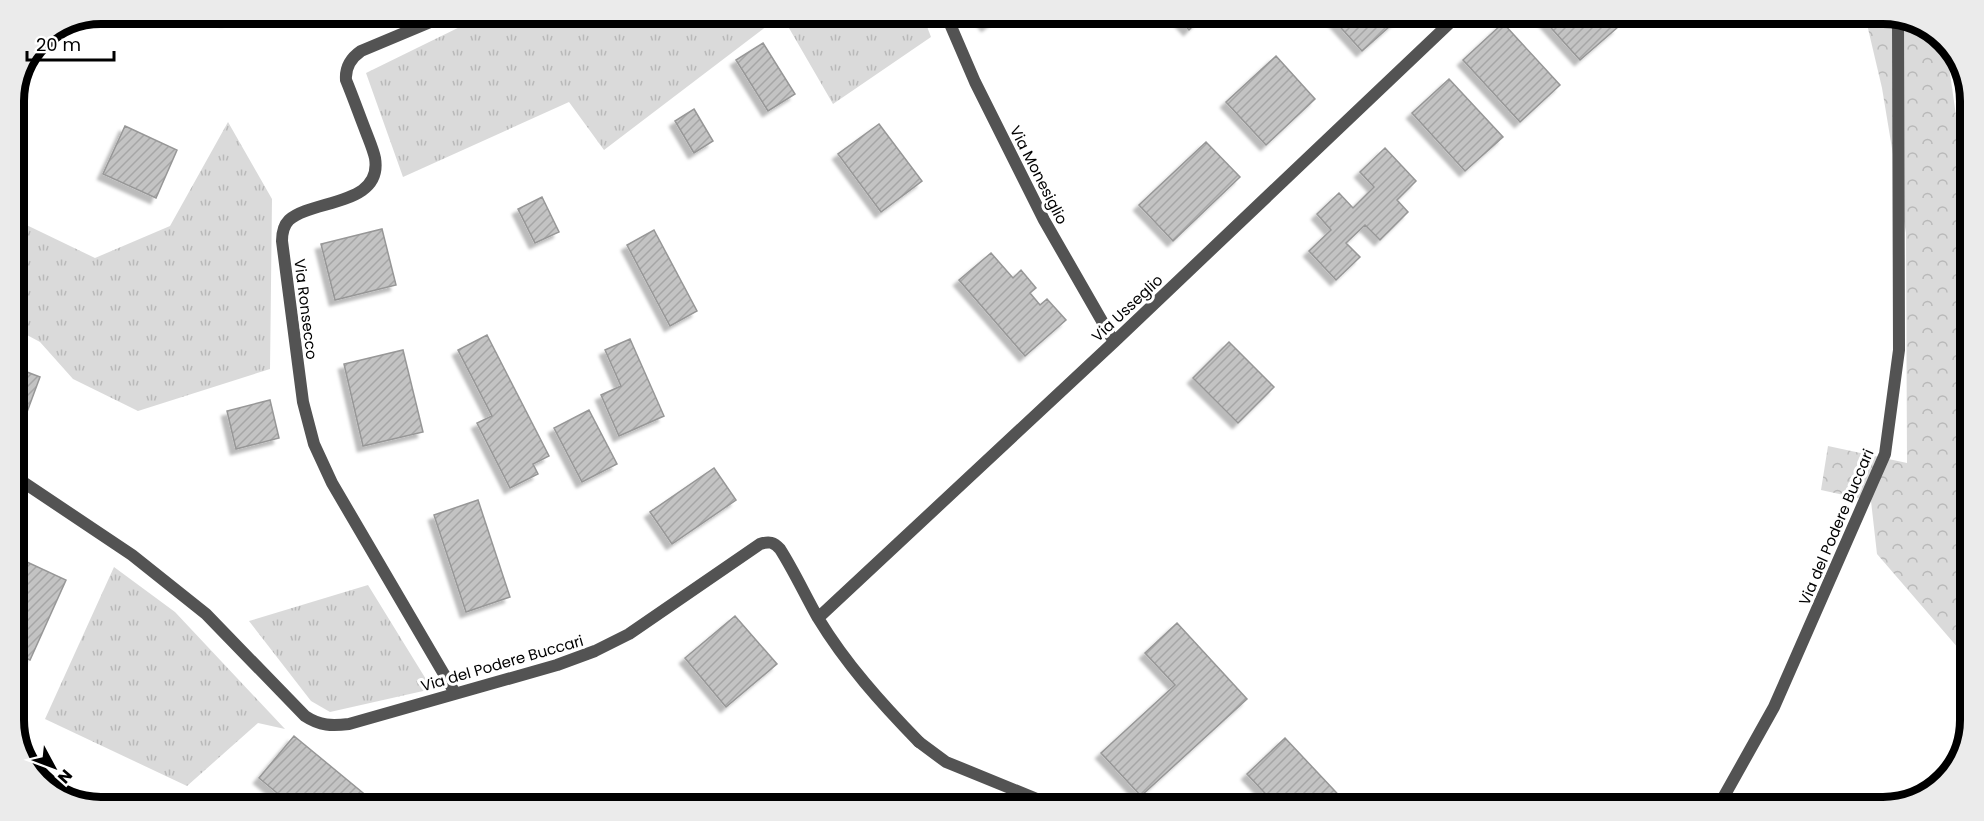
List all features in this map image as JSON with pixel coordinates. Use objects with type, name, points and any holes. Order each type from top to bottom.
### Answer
[{"type":"street","name":"Via Ronsecco","points":[[426,24],[361,51],[351,60],[347,67],[346,80],[375,156],[374,173],[369,184],[354,196],[292,218],[284,229],[282,241],[303,402],[314,444],[332,483],[455,693]]},
{"type":"street","name":"Via Monesiglio","points":[[950,24],[975,82],[1044,220],[1114,342]]},
{"type":"street","name":"Via Usseglio","points":[[818,618],[1114,342],[1449,24]]},
{"type":"street","name":"Via del Podere Buccari","points":[[1724,797],[1774,708],[1885,454],[1899,350],[1898,25]]},
{"type":"street","name":"Via del Podere Buccari","points":[[24,483],[132,555],[206,614],[305,716],[314,722],[326,725],[349,724],[557,665],[613,643],[760,544],[767,542],[775,544],[818,618],[862,681],[919,742],[946,762],[1032,797]]},
{"type":"green space","points":[[466,24],[769,24],[604,150],[569,102],[403,177],[366,73]]},
{"type":"green space","points":[[787,24],[926,24],[931,37],[833,104]]},
{"type":"green space","points":[[1867,24],[1898,25],[1912,30],[1934,43],[1948,60],[1960,144],[1960,650],[1877,554],[1871,501],[1821,490],[1828,446],[1907,463],[1906,233],[1882,88]]},
{"type":"green space","points":[[228,122],[272,199],[270,369],[138,411],[73,379],[40,342],[24,333],[24,224],[95,258],[170,226]]},
{"type":"green space","points":[[114,567],[175,612],[285,729],[258,723],[187,786],[45,719]]},
{"type":"green space","points":[[368,585],[432,689],[330,712],[311,701],[249,621]]},
{"type":"building","points":[[1183,24],[1195,24],[1189,30]]},
{"type":"building","points":[[1337,24],[1392,24],[1362,51]]},
{"type":"building","points":[[1504,24],[1560,85],[1520,122],[1463,60]]},
{"type":"building","points":[[1548,24],[1615,24],[1618,27],[1580,60]]},
{"type":"building","points":[[763,43],[795,94],[768,111],[736,60]]},
{"type":"building","points":[[1276,56],[1315,99],[1266,145],[1226,102]]},
{"type":"building","points":[[1449,79],[1503,137],[1465,171],[1412,113]]},
{"type":"building","points":[[694,109],[713,141],[694,153],[675,121]]},
{"type":"building","points":[[879,124],[922,181],[881,212],[838,154]]},
{"type":"building","points":[[125,126],[177,150],[156,198],[103,174]]},
{"type":"building","points":[[1206,142],[1240,177],[1173,241],[1139,205]]},
{"type":"building","points":[[1385,148],[1416,181],[1397,200],[1408,212],[1380,240],[1365,225],[1346,243],[1360,257],[1336,280],[1309,251],[1331,230],[1317,214],[1339,193],[1353,208],[1374,187],[1360,172]]},
{"type":"building","points":[[542,197],[559,232],[535,243],[518,209]]},
{"type":"building","points":[[382,229],[396,285],[335,300],[321,244]]},
{"type":"building","points":[[654,230],[697,311],[670,326],[627,245]]},
{"type":"building","points":[[991,253],[1013,278],[1021,270],[1036,288],[1030,293],[1040,305],[1047,299],[1066,320],[1025,356],[959,280]]},
{"type":"building","points":[[487,335],[549,456],[533,464],[538,474],[510,488],[477,423],[492,416],[458,350]]},
{"type":"building","points":[[630,339],[664,416],[619,436],[601,395],[621,386],[605,350]]},
{"type":"building","points":[[1229,342],[1274,387],[1238,423],[1193,378]]},
{"type":"building","points":[[403,350],[423,432],[363,446],[344,364]]},
{"type":"building","points":[[24,371],[40,377],[24,420]]},
{"type":"building","points":[[270,400],[279,438],[236,449],[227,411]]},
{"type":"building","points":[[589,410],[617,464],[582,482],[554,428]]},
{"type":"building","points":[[714,468],[736,500],[672,544],[650,512]]},
{"type":"building","points":[[478,500],[510,597],[466,612],[434,515]]},
{"type":"building","points":[[24,561],[66,580],[30,660],[24,657]]},
{"type":"building","points":[[735,616],[777,664],[726,707],[685,658]]},
{"type":"building","points":[[1177,623],[1247,699],[1141,796],[1101,753],[1175,685],[1145,653]]},
{"type":"building","points":[[294,736],[368,797],[282,797],[259,778]]},
{"type":"building","points":[[1285,738],[1341,797],[1269,797],[1247,774]]}]
